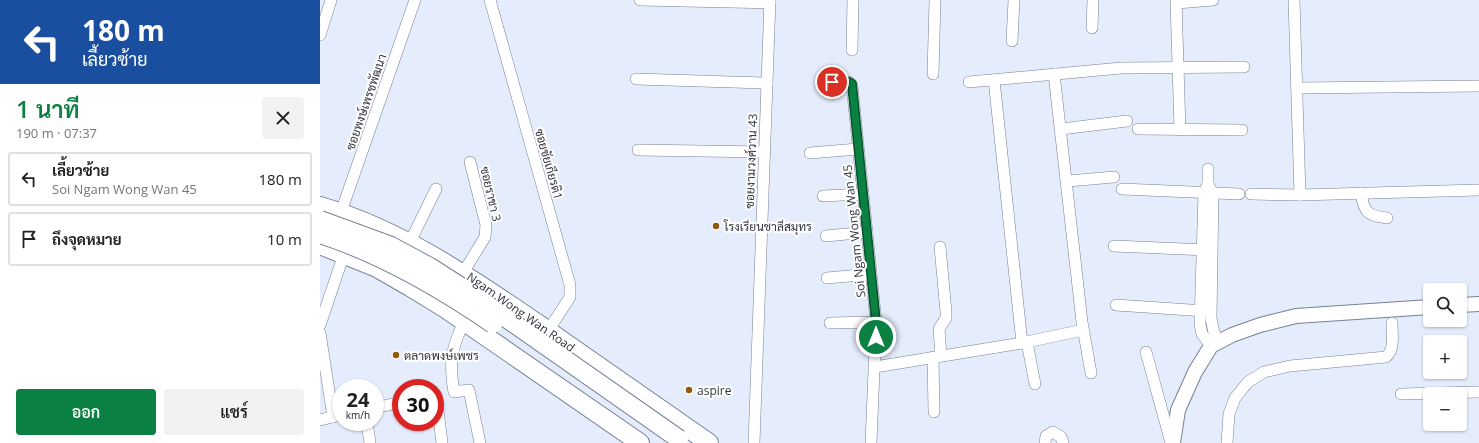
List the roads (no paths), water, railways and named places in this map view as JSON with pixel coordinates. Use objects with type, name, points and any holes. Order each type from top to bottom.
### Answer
[{"type":"main road","name":"Ngam Wong Wan Road","points":[[320,206],[341,212],[386,230],[410,242],[463,273],[708,443]]},
{"type":"main road","name":"Ngam Wong Wan Road","points":[[320,220],[391,246],[430,267],[472,294],[676,442]]},
{"type":"main road","points":[[377,268],[367,258],[367,248],[373,235],[386,230]]},
{"type":"main road","name":"Ngam Wong Wan Road","points":[[320,234],[382,259],[422,278],[460,301],[676,442]]},
{"type":"main road","points":[[320,245],[377,268],[410,287],[464,322],[632,441]]},
{"type":"street","points":[[320,35],[331,0]]},
{"type":"street","name":"ซอยพงษ์เพรชพัฒนา","points":[[341,212],[415,0]]},
{"type":"street","name":"ซอยชัยเกียรติ1","points":[[490,0],[570,285],[570,297],[548,331]]},
{"type":"street","points":[[640,0],[770,2]]},
{"type":"street","points":[[852,50],[853,0]]},
{"type":"street","points":[[933,74],[935,0]]},
{"type":"street","points":[[1012,41],[1014,0]]},
{"type":"street","points":[[1092,28],[1093,0]]},
{"type":"street","points":[[1180,130],[1177,2],[1213,0]]},
{"type":"street","points":[[1294,0],[1298,88],[1300,195]]},
{"type":"street","name":"ซอยงามวงศ์วาน 43","points":[[754,443],[770,2]]},
{"type":"street","points":[[969,82],[1121,68],[1178,66],[1244,67]]},
{"type":"street","points":[[1054,74],[1068,181],[1084,330],[1091,373]]},
{"type":"street","points":[[636,79],[767,83]]},
{"type":"street","points":[[994,80],[1024,342],[1035,384]]},
{"type":"street","name":"Soi Ngam Wong Wan 45","points":[[832,82],[849,82],[852,84],[876,322],[871,443]]},
{"type":"street","points":[[1298,88],[1479,86]]},
{"type":"street","points":[[1061,129],[1127,121]]},
{"type":"street","points":[[1138,129],[1242,130]]},
{"type":"street","points":[[810,153],[858,149]]},
{"type":"street","points":[[638,150],[765,152]]},
{"type":"street","name":"ซอยราชา 3","points":[[463,273],[485,237],[486,232],[486,225],[470,162]]},
{"type":"street","points":[[1208,169],[1206,250],[1199,311],[1202,334],[1215,344]]},
{"type":"street","points":[[1068,181],[1114,177]]},
{"type":"street","points":[[410,242],[436,189]]},
{"type":"street","points":[[1122,189],[1208,190],[1239,194]]},
{"type":"street","points":[[1251,194],[1300,195],[1479,190]]},
{"type":"street","points":[[1361,193],[1363,206],[1367,212],[1371,215],[1387,218]]},
{"type":"street","points":[[823,196],[863,194]]},
{"type":"street","points":[[826,236],[867,232]]},
{"type":"street","points":[[1114,246],[1206,250]]},
{"type":"street","points":[[934,412],[939,329],[946,318],[940,247]]},
{"type":"street","points":[[1206,250],[1210,311],[1215,344]]},
{"type":"street","points":[[320,325],[344,254]]},
{"type":"street","points":[[827,278],[871,274]]},
{"type":"street","points":[[1467,305],[1479,304]]},
{"type":"street","points":[[1116,305],[1210,311]]},
{"type":"street","points":[[1172,443],[1178,410],[1195,372],[1215,344],[1260,325],[1296,316],[1423,307]]},
{"type":"street","points":[[454,392],[451,358],[455,341],[464,322]]},
{"type":"street","points":[[830,324],[876,322]]},
{"type":"street","points":[[1227,443],[1230,414],[1234,398],[1248,382],[1264,372],[1290,366],[1386,358],[1390,354],[1392,348],[1392,323]]},
{"type":"street","points":[[875,367],[1024,342],[1084,330]]},
{"type":"street","points":[[320,333],[321,354],[332,397]]},
{"type":"street","points":[[1146,352],[1172,443]]},
{"type":"street","points":[[444,394],[468,390],[480,443]]},
{"type":"street","points":[[1402,394],[1479,392]]},
{"type":"street","points":[[320,420],[332,417]]},
{"type":"street","points":[[368,431],[370,443]]},
{"type":"street","points":[[440,431],[442,443]]},
{"type":"street","points":[[1045,443],[1046,436],[1053,432],[1061,437],[1063,443]]},
{"type":"place","name":"โรงเรียนชาลีสมุทร","points":[[716,226]]},
{"type":"place","name":"ตลาดพงษ์เพชร","points":[[396,355]]},
{"type":"place","name":"aspire","points":[[689,390]]}]
